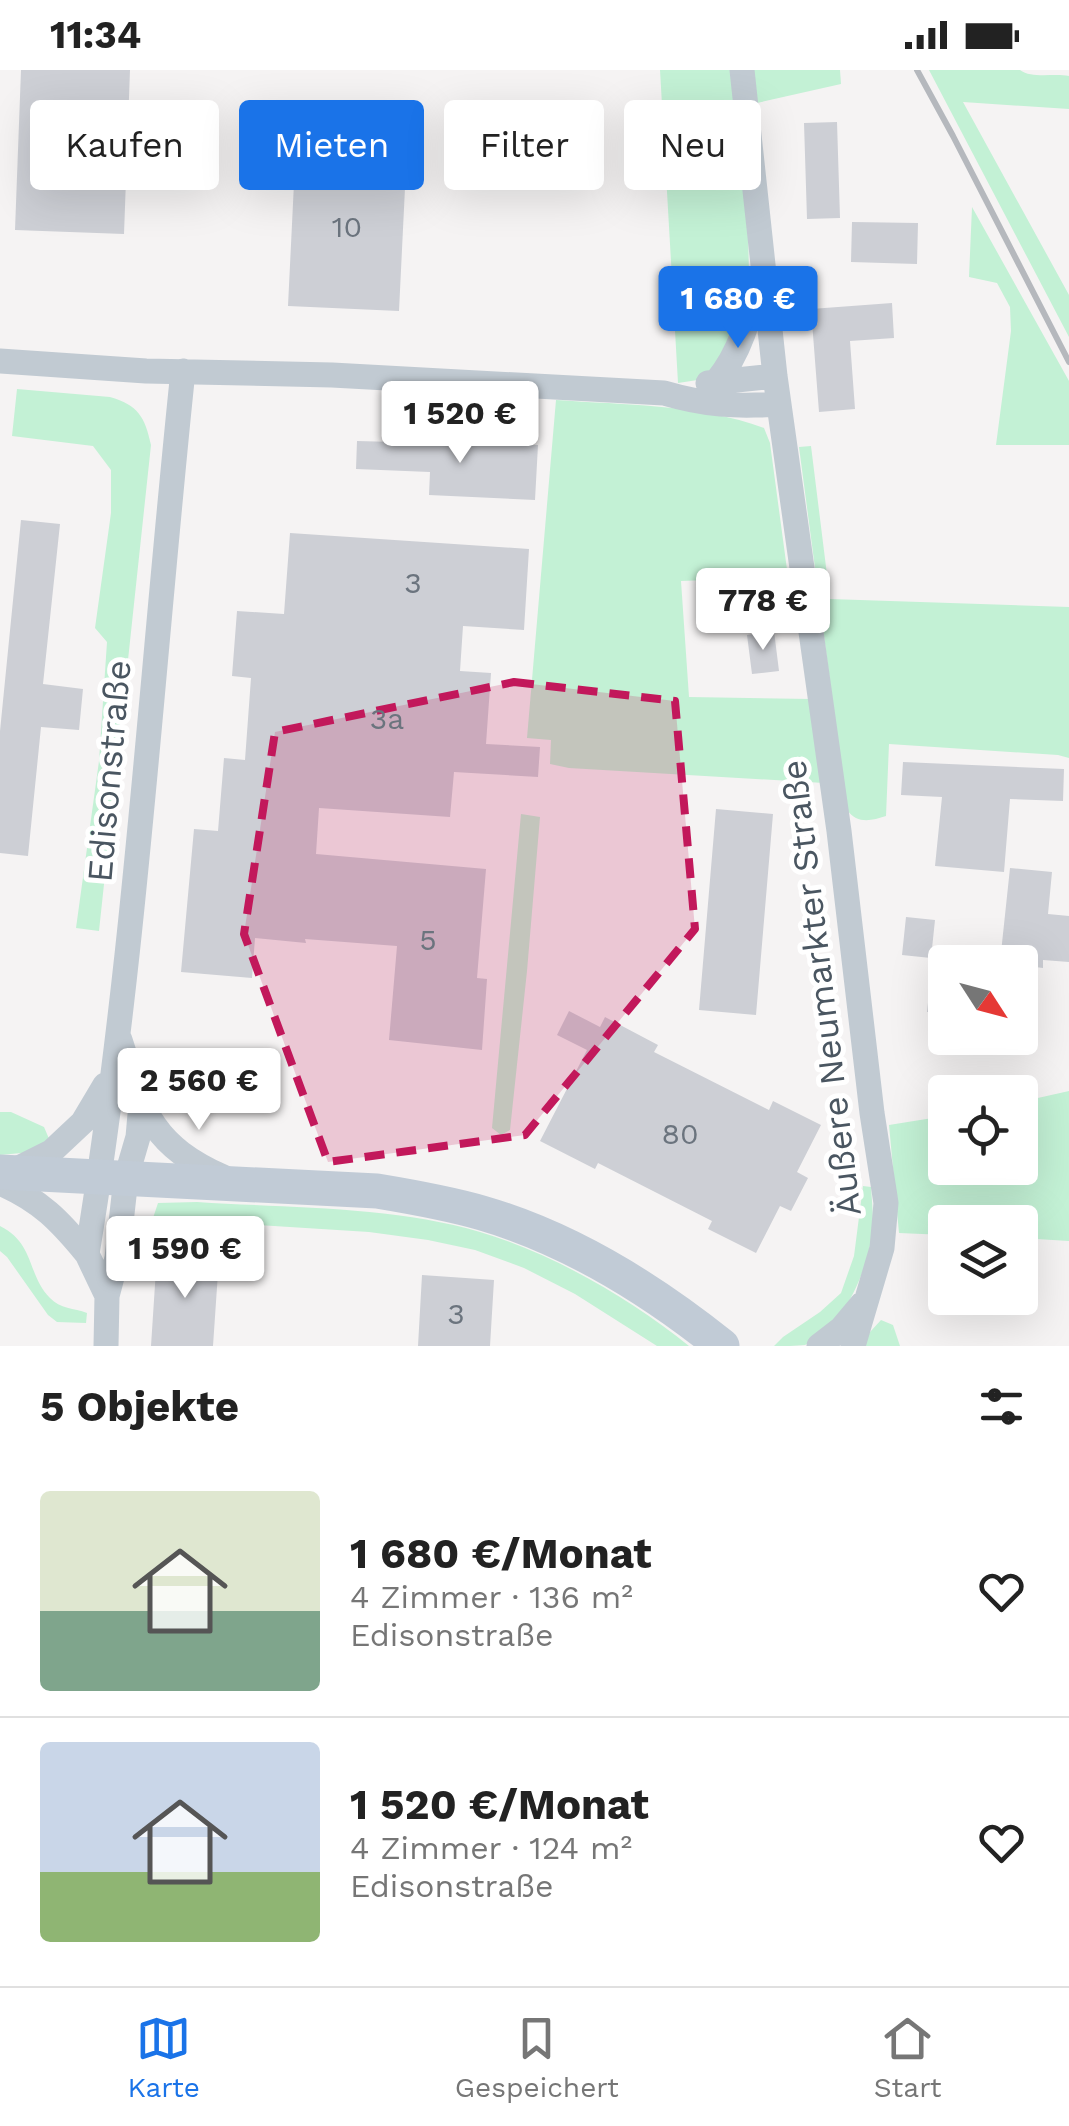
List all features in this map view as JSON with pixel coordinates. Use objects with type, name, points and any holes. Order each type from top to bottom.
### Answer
[{"type":"main road","points":[[3,1176],[377,1191],[438,1201],[540,1234],[617,1272],[665,1302],[722,1346]]},
{"type":"street","name":"Äußere Neumarkter Straße","points":[[742,70],[778,404],[838,820],[886,1203],[882,1248],[853,1346]]},
{"type":"street","points":[[712,383],[732,362],[740,344],[762,261]]},
{"type":"street","points":[[0,361],[664,393],[718,406],[778,404]]},
{"type":"street","name":"Edisonstraße","points":[[112,1178],[112,1072],[183,372]]},
{"type":"street","points":[[664,393],[775,376]]},
{"type":"street","points":[[118,1030],[150,1123],[169,1145],[195,1165],[236,1183]]},
{"type":"street","points":[[107,1296],[87,1254],[60,1221],[3,1176],[51,1152],[83,1122],[112,1072]]},
{"type":"street","points":[[87,1254],[112,1178],[138,1137],[141,1103]]},
{"type":"street","points":[[106,1346],[107,1296],[117,1258],[112,1178]]},
{"type":"street","name":"Äußere Neumarkter Straße","points":[[819,1346],[865,1301]]},
{"type":"highlighted area","points":[[514,682],[675,701],[695,929],[525,1135],[328,1162],[244,934],[275,732]]},
{"type":"green space","points":[[660,70],[732,70],[735,100],[662,100]]},
{"type":"green space","points":[[753,70],[840,70],[841,84],[757,100]]},
{"type":"green space","points":[[929,70],[1020,70],[1069,76],[1069,109],[963,102],[1069,295],[1069,337]]},
{"type":"green space","points":[[667,190],[744,190],[749,273],[732,347],[704,379],[678,383]]},
{"type":"green space","points":[[972,207],[1069,381],[1069,445],[996,445],[1011,331],[1010,307],[997,283],[969,277]]},
{"type":"green space","points":[[17,389],[120,400],[139,414],[151,445],[99,931],[76,928],[99,761],[107,642],[95,628],[111,513],[111,470],[93,446],[12,436]]},
{"type":"green space","points":[[556,400],[688,410],[764,428],[770,443],[788,577],[681,581],[689,697],[811,699],[824,783],[569,768],[550,764],[551,740],[527,738]]},
{"type":"green space","points":[[811,446],[830,599],[1069,607],[1069,758],[889,744],[886,816],[865,820],[855,818],[847,810],[799,447]]},
{"type":"green space","points":[[521,814],[540,817],[510,1130],[501,1135],[492,1128]]},
{"type":"green space","points":[[1069,1091],[1069,1241],[1038,1239],[1038,1205],[928,1205],[928,1234],[899,1233],[889,1125],[928,1119],[928,1185],[1038,1185],[1038,1098]]},
{"type":"green space","points":[[0,1112],[11,1112],[44,1127],[50,1141],[32,1152],[0,1155]]},
{"type":"green space","points":[[863,1186],[871,1187],[872,1234],[865,1265],[851,1298],[819,1337],[805,1345],[774,1346],[841,1293],[854,1256]]},
{"type":"green space","points":[[158,1203],[376,1213],[480,1232],[535,1252],[590,1279],[689,1346],[657,1346],[575,1294],[524,1268],[475,1250],[369,1232],[196,1221],[155,1226],[153,1218]]},
{"type":"green space","points":[[0,1226],[19,1241],[50,1298],[87,1313],[86,1323],[57,1322],[48,1315],[0,1251]]},
{"type":"green space","points":[[881,1320],[893,1325],[900,1346],[863,1346]]},
{"type":"building","points":[[21,70],[130,70],[129,100],[30,100],[30,190],[126,190],[124,234],[15,230]]},
{"type":"building","points":[[837,122],[840,218],[807,219],[804,123]]},
{"type":"building","points":[[294,190],[405,190],[399,311],[288,306]]},
{"type":"building","points":[[852,222],[918,223],[917,264],[851,262]]},
{"type":"building","points":[[892,303],[894,338],[850,341],[855,409],[819,412],[811,309]]},
{"type":"building","points":[[357,441],[538,445],[535,500],[429,495],[430,472],[356,469]]},
{"type":"building","points":[[21,520],[60,524],[43,684],[83,689],[79,730],[41,727],[28,856],[0,853],[0,731]]},
{"type":"building","points":[[290,533],[529,549],[524,630],[463,626],[460,671],[491,673],[486,744],[540,747],[538,777],[454,772],[450,817],[319,808],[316,854],[486,869],[477,978],[487,979],[482,1050],[389,1040],[397,946],[255,938],[252,978],[181,972],[194,829],[218,831],[224,758],[245,760],[251,678],[232,676],[237,611],[284,614]]},
{"type":"building","points":[[774,631],[779,671],[752,674],[747,635]]},
{"type":"building","points":[[903,762],[1064,769],[1063,801],[1010,799],[1004,872],[935,866],[942,797],[901,795]]},
{"type":"building","points":[[716,809],[773,814],[756,1015],[699,1010]]},
{"type":"building","points":[[1010,868],[1052,872],[1048,914],[1069,916],[1069,962],[1043,960],[1043,968],[1038,967],[1038,945],[1002,945]]},
{"type":"building","points":[[906,917],[935,920],[928,958],[902,955]]},
{"type":"building","points":[[569,1011],[600,1027],[605,1017],[658,1045],[654,1052],[769,1110],[773,1101],[821,1125],[797,1172],[808,1178],[791,1211],[780,1206],[756,1253],[708,1229],[712,1221],[598,1163],[595,1169],[540,1141],[587,1050],[557,1035]]},
{"type":"building","points":[[157,1254],[219,1258],[213,1346],[151,1346]]},
{"type":"building","points":[[422,1275],[494,1280],[490,1346],[418,1346]]},
{"type":"railway","points":[[917,70],[1069,362]]}]
